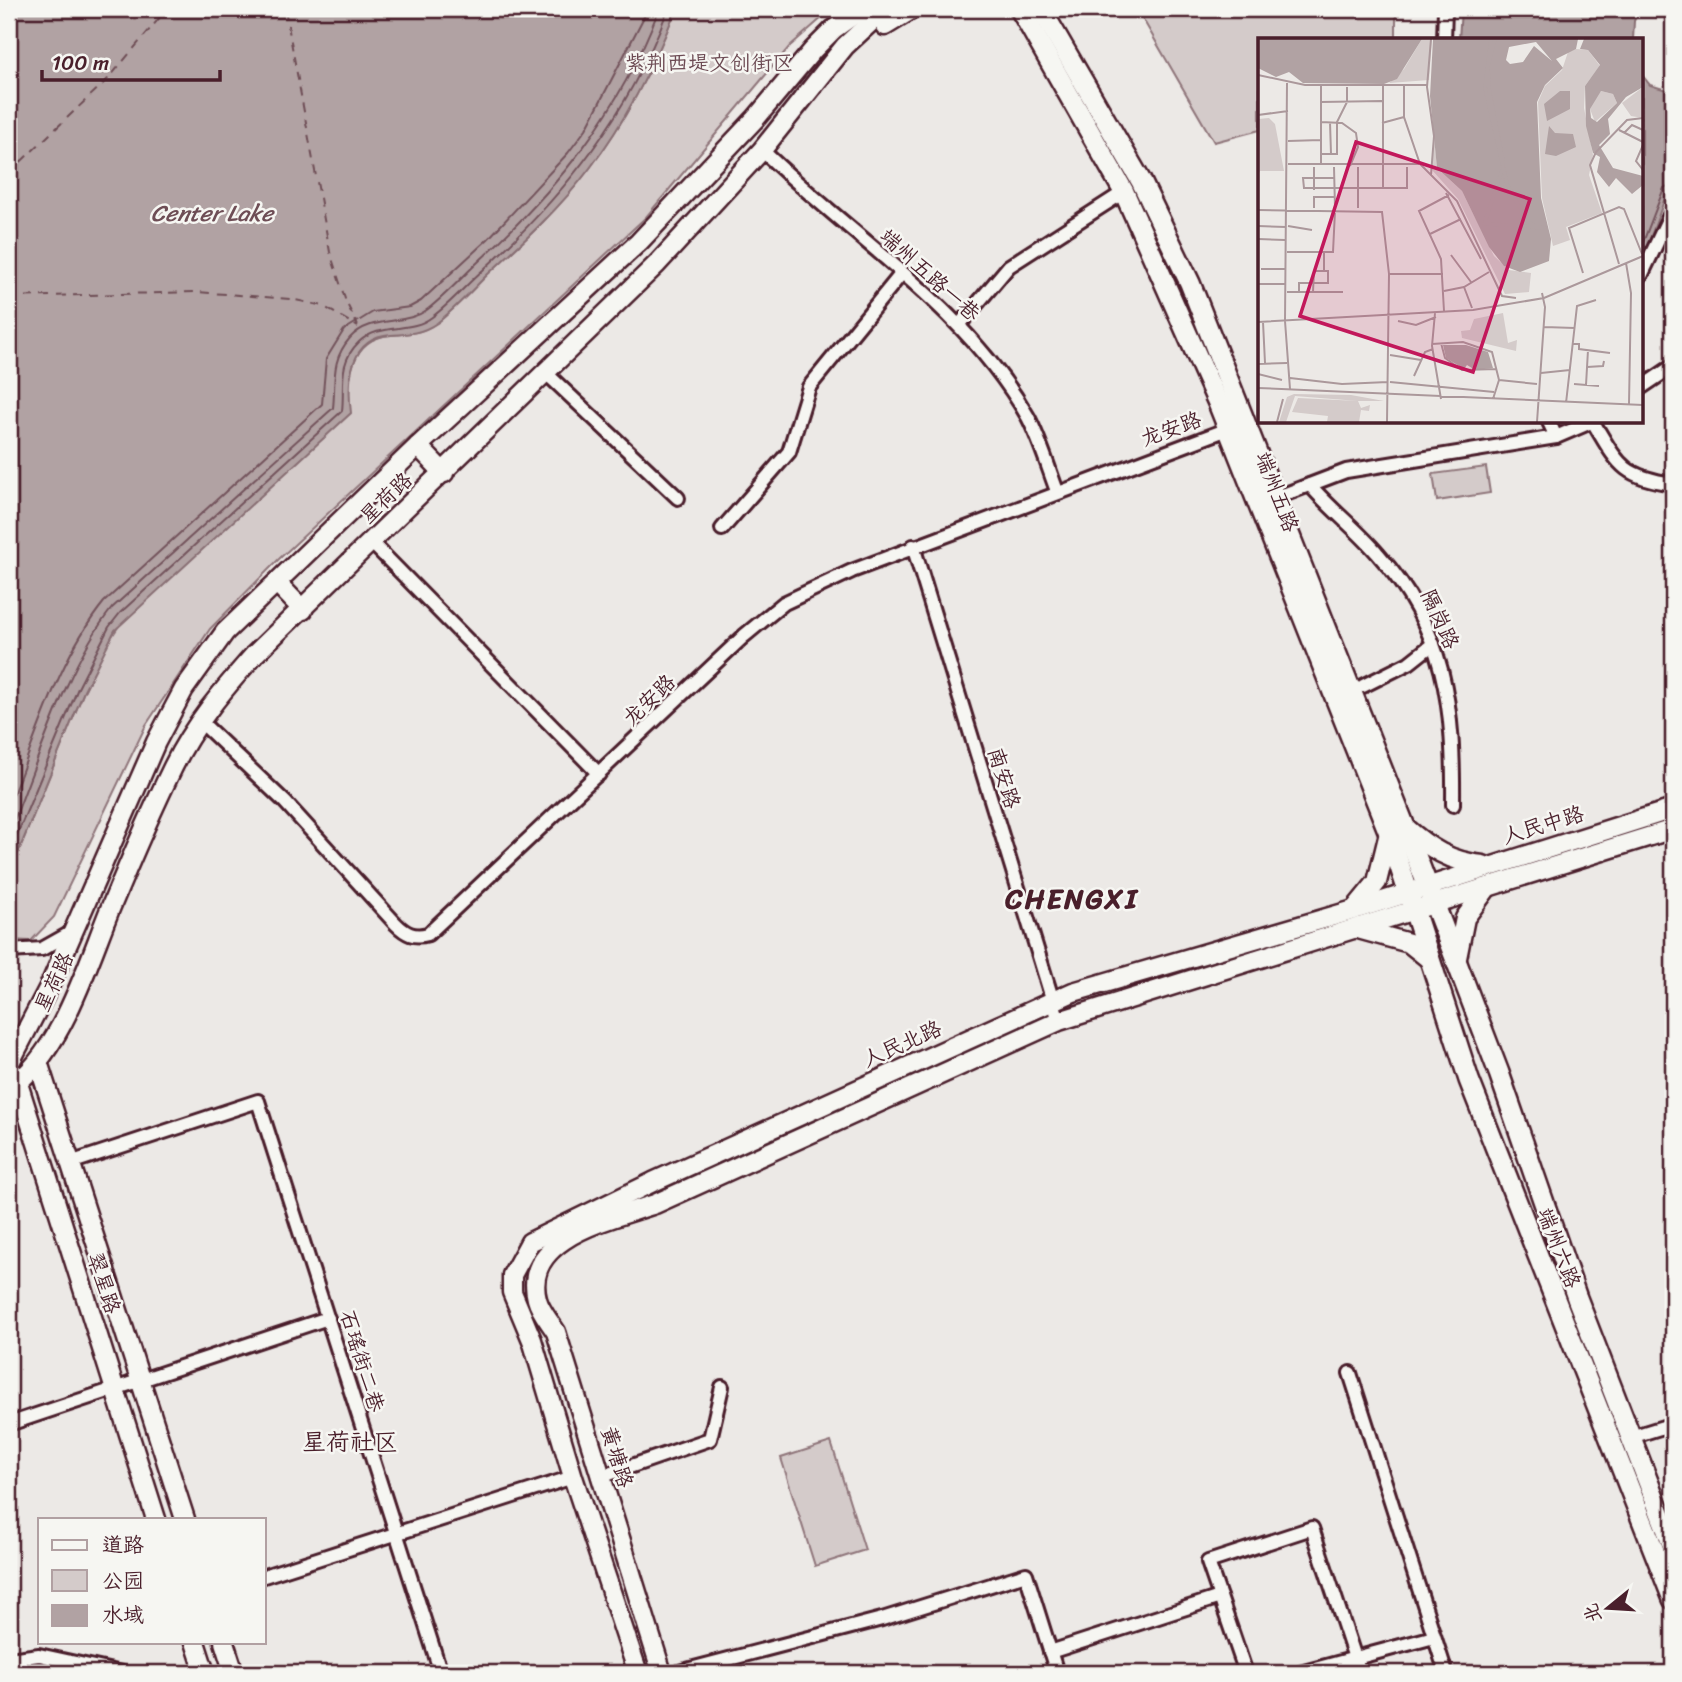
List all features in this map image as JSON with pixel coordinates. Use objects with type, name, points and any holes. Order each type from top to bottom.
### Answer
[{"type":"main road","name":"端州五路","points":[[1020,9],[1124,192],[1170,290],[1244,424],[1275,499],[1420,898]]},
{"type":"main road","name":"端州五路","points":[[1041,9],[1197,280],[1244,424],[1397,830]]},
{"type":"main road","name":"端州六路","points":[[1420,898],[1429,959],[1494,1145],[1673,1599]]},
{"type":"main road","name":"端州六路","points":[[1420,898],[1456,963],[1673,1546]]},
{"type":"street","name":"星荷路","points":[[11,1062],[17,1036],[49,987],[156,742],[184,689],[225,632],[418,446],[639,242],[756,118],[813,50],[834,29],[862,9]]},
{"type":"street","name":"星荷路","points":[[12,1086],[38,1062],[74,996],[132,856],[174,765],[199,720],[254,655],[657,264],[762,150],[845,46],[893,9]]},
{"type":"street","points":[[845,46],[913,9]]},
{"type":"street","points":[[1444,38],[1445,9]]},
{"type":"street","name":"端州五路一巷","points":[[762,150],[960,324],[1001,375],[1029,419],[1057,491]]},
{"type":"street","points":[[960,324],[1009,266],[1124,192]]},
{"type":"street","points":[[1644,270],[1673,209]]},
{"type":"street","points":[[722,529],[789,452],[809,387],[902,273]]},
{"type":"street","points":[[1644,386],[1673,366]]},
{"type":"street","points":[[546,373],[678,498]]},
{"type":"street","name":"龙安路","points":[[199,720],[285,802],[396,924],[417,937],[441,924],[764,617],[784,603],[914,547],[1057,491],[1244,424]]},
{"type":"street","points":[[1550,424],[1556,437]]},
{"type":"street","points":[[1275,499],[1346,471],[1556,437],[1587,424]]},
{"type":"street","points":[[1593,424],[1617,460],[1628,471],[1644,479],[1673,484]]},
{"type":"street","points":[[418,446],[444,473]]},
{"type":"street","name":"隔岗路","points":[[1310,485],[1333,512],[1377,552],[1407,591],[1433,644],[1447,683],[1454,745],[1453,805]]},
{"type":"street","points":[[372,543],[599,774]]},
{"type":"street","name":"南安路","points":[[914,547],[1059,1021]]},
{"type":"street","points":[[277,583],[303,610]]},
{"type":"street","points":[[1363,686],[1409,663],[1433,644]]},
{"type":"street","name":"人民中路","points":[[1420,898],[1490,866],[1673,809]]},
{"type":"street","name":"人民中路","points":[[1420,898],[1487,888],[1673,829]]},
{"type":"street","points":[[1429,959],[1409,943],[1362,917],[1397,830],[1444,856],[1463,863],[1490,866]]},
{"type":"street","points":[[1456,963],[1465,918],[1487,888]]},
{"type":"street","name":"人民北路","points":[[542,1256],[558,1243],[591,1228],[655,1204],[1059,1021],[1420,898]]},
{"type":"street","name":"人民北路","points":[[573,1477],[532,1340],[512,1292],[512,1275],[530,1242],[653,1182],[1052,1001],[1362,917]]},
{"type":"street","points":[[9,951],[42,949],[74,931]]},
{"type":"street","points":[[49,987],[74,996]]},
{"type":"street","name":"翠星路","points":[[11,1062],[12,1086],[25,1111],[156,1518]]},
{"type":"street","name":"翠星路","points":[[38,1062],[185,1518]]},
{"type":"street","points":[[25,1111],[50,1101]]},
{"type":"street","name":"石瑶街二巷","points":[[71,1163],[258,1101],[441,1673]]},
{"type":"street","name":"黄塘路","points":[[542,1256],[536,1268],[538,1302],[556,1332],[662,1673]]},
{"type":"street","points":[[9,1424],[328,1318]]},
{"type":"street","points":[[1350,1373],[1446,1673]]},
{"type":"street","points":[[600,1477],[710,1438],[722,1387]]},
{"type":"street","points":[[1631,1437],[1673,1424]]},
{"type":"street","points":[[266,1575],[573,1477],[634,1672]]},
{"type":"street","points":[[1246,1673],[1208,1562],[1312,1528],[1360,1673]]},
{"type":"street","points":[[676,1673],[882,1619],[1026,1574],[1057,1673]]},
{"type":"street","points":[[1050,1652],[1220,1597]]},
{"type":"street","points":[[1300,1673],[1434,1637]]},
{"type":"street","points":[[196,1644],[205,1673]]},
{"type":"street","points":[[225,1644],[232,1673]]},
{"type":"street","points":[[9,1659],[39,1655],[122,1673]]},
{"type":"green space","name":"紫荆西堤文创街区","points":[[676,9],[832,9],[790,46],[646,217],[279,559],[210,629],[146,725],[54,917],[31,941],[9,940],[9,867],[18,853],[84,691],[107,644],[124,618],[350,413],[351,375],[354,363],[366,344],[377,338],[431,327],[567,197],[603,150],[627,112],[659,50]]},
{"type":"green space","points":[[1137,9],[1396,9],[1396,38],[1258,38],[1258,131],[1214,142]]},
{"type":"green space","points":[[1486,467],[1490,493],[1437,501],[1433,474]]},
{"type":"green space","points":[[831,1442],[865,1550],[815,1566],[781,1458]]},
{"type":"water","name":"Center Lake","points":[[9,9],[676,9],[659,50],[627,112],[603,150],[567,197],[437,323],[421,331],[377,338],[366,344],[354,363],[351,375],[351,413],[115,630],[84,691],[18,853],[9,867]]},
{"type":"water","points":[[1461,9],[1639,9],[1634,21],[1633,38],[1459,38]]},
{"type":"water","points":[[1644,78],[1650,85],[1673,92],[1673,176],[1644,256]]},
{"type":"ferry route","points":[[9,173],[109,78],[167,9]]},
{"type":"ferry route","points":[[285,9],[330,252],[346,302],[358,326]]},
{"type":"ferry route","points":[[9,297],[198,292],[291,299],[323,306],[358,327]]},
{"type":"district","name":"CHENGXI","points":[[1072,898]]},
{"type":"district","name":"星荷社区","points":[[350,1442]]}]
